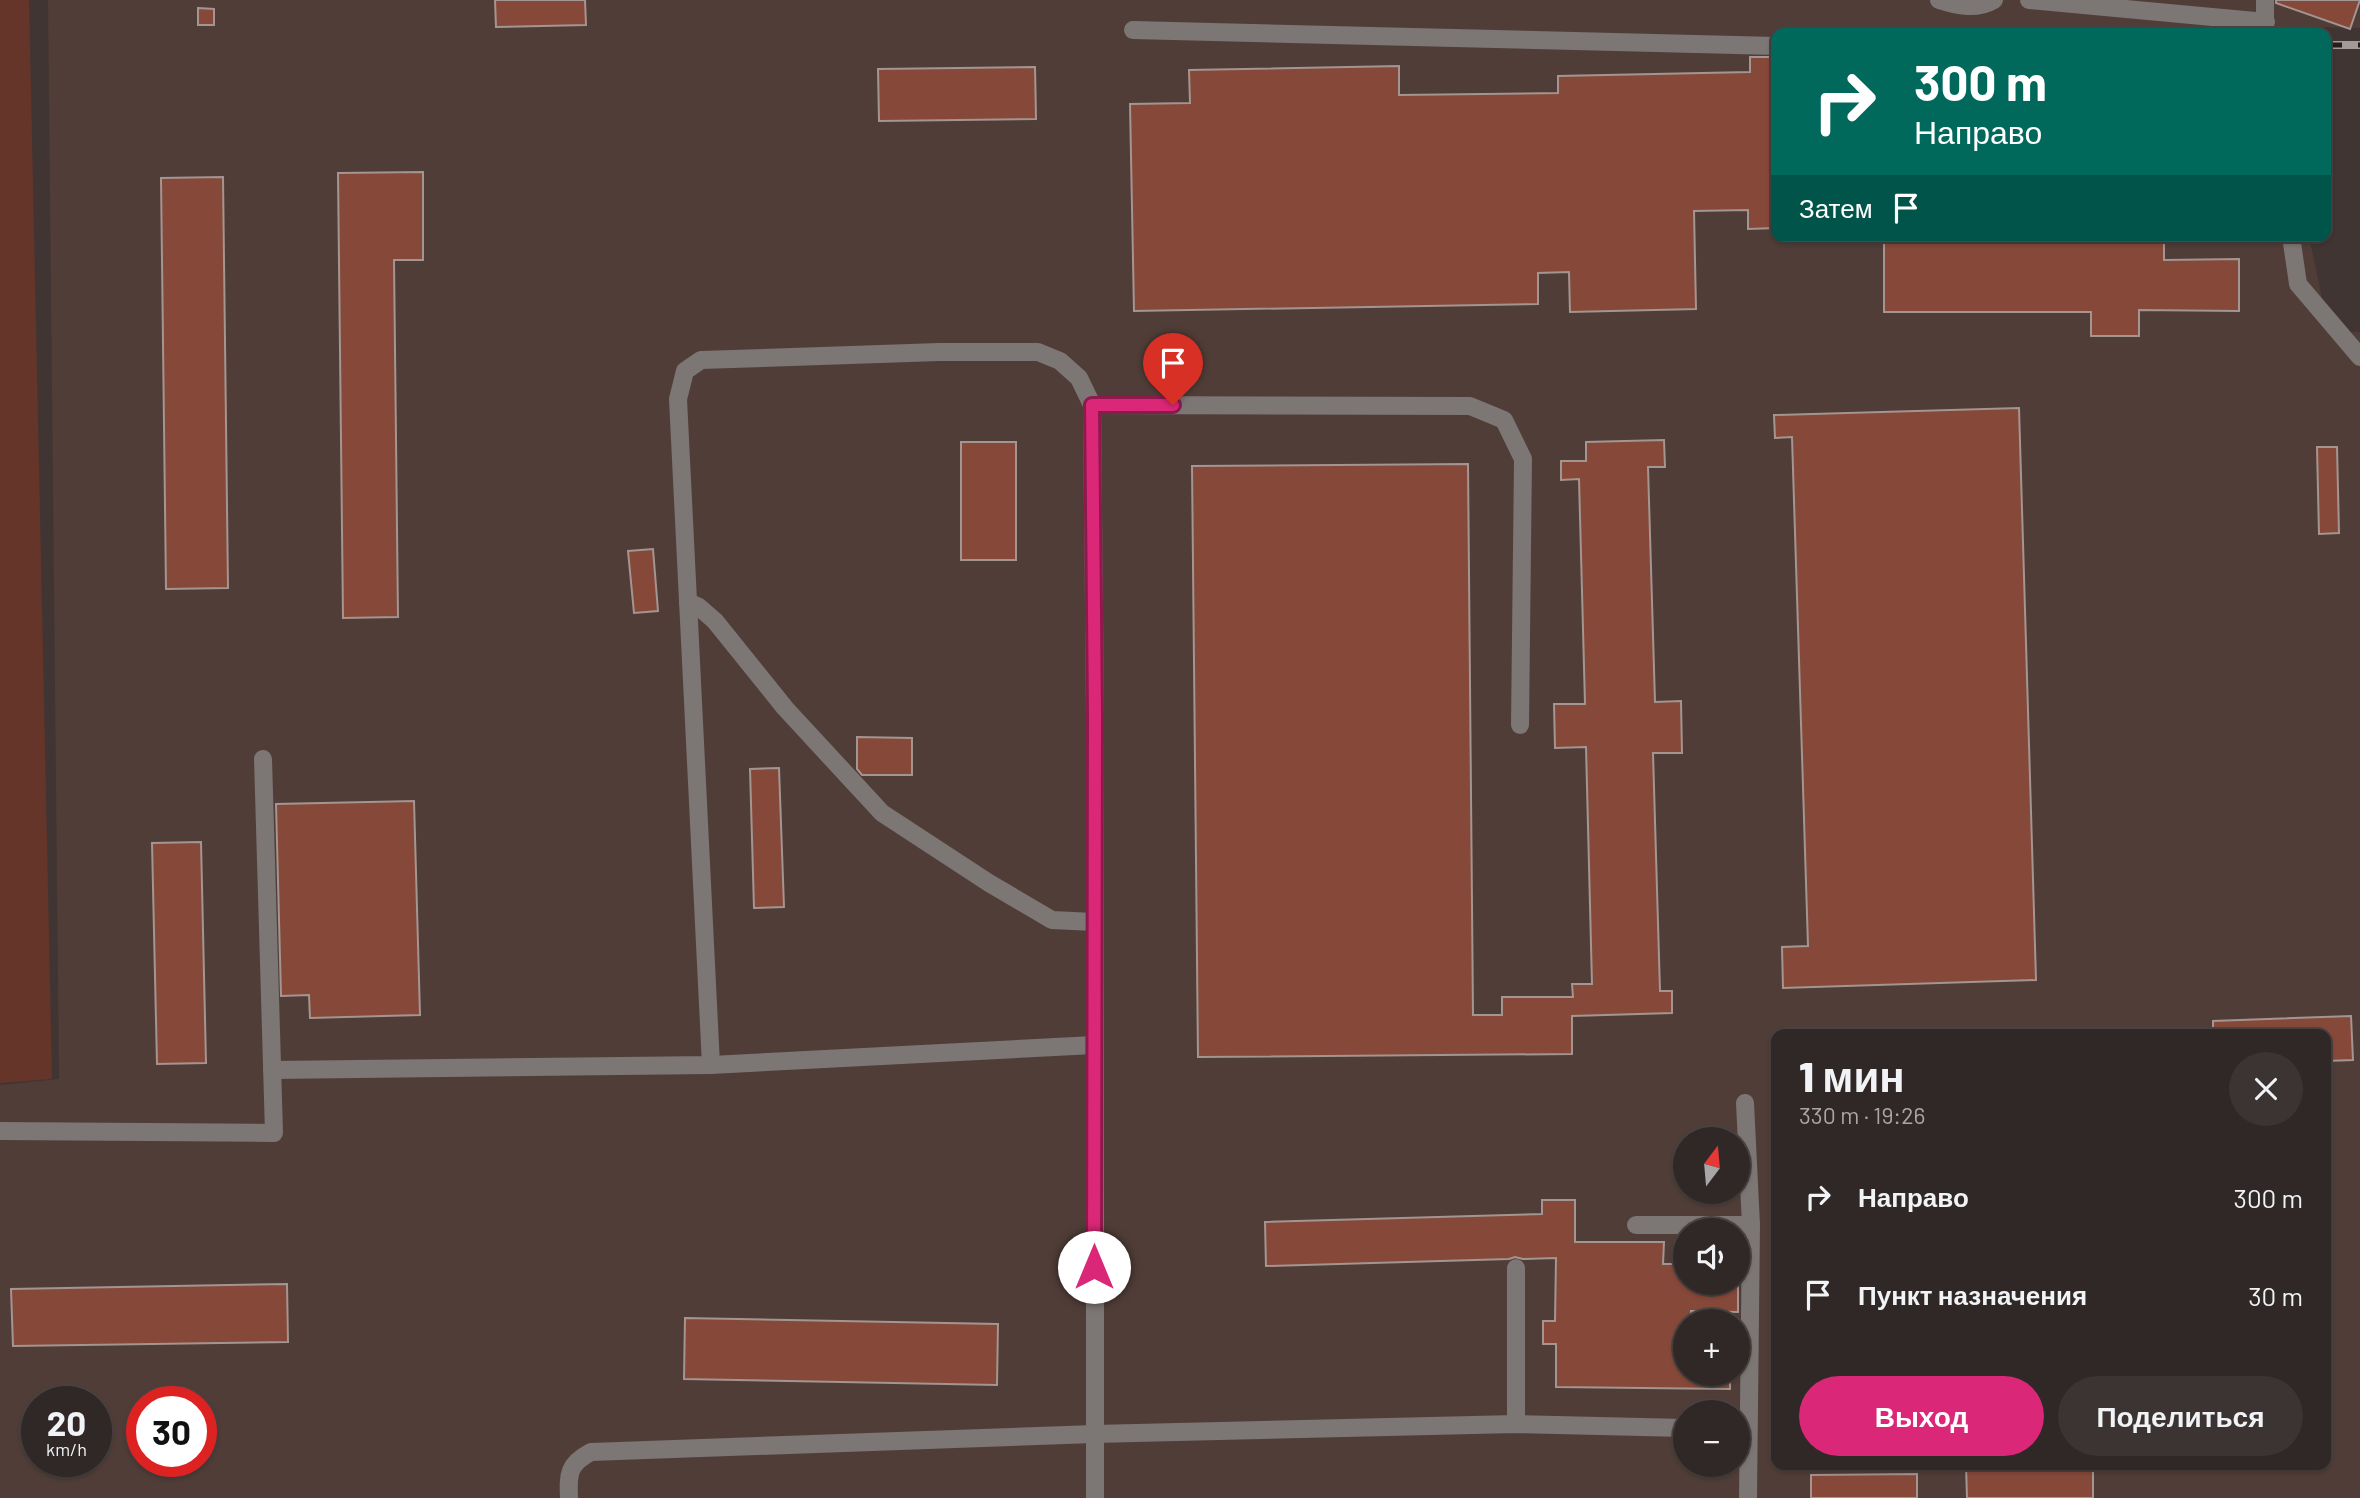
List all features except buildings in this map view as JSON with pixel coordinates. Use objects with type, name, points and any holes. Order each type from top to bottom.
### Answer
[{"type":"street","points":[[1939,0],[1970,6],[1986,5],[1994,0]]},
{"type":"street","points":[[2029,0],[2266,28],[2266,0]]},
{"type":"street","points":[[1133,30],[1771,46]]},
{"type":"street","points":[[2292,242],[2298,285],[2360,357]]},
{"type":"street","points":[[711,1065],[678,399],[685,370],[701,360],[939,352],[1038,352],[1060,361],[1079,378],[1092,405],[1095,1498]]},
{"type":"street","points":[[1092,405],[1470,406],[1504,421],[1523,459],[1520,726]]},
{"type":"street","points":[[688,602],[699,607],[715,621],[786,708],[882,813],[989,883],[1052,920],[1094,922]]},
{"type":"street","points":[[0,1131],[274,1133],[263,759]]},
{"type":"street","points":[[272,1070],[711,1065],[1094,1045]]},
{"type":"street","points":[[1745,1103],[1751,1225],[1745,1400]]},
{"type":"street","points":[[1636,1225],[1751,1225]]},
{"type":"street","points":[[1516,1268],[1516,1424]]},
{"type":"street","points":[[569,1498],[568,1476],[576,1460],[591,1451],[1094,1434],[1516,1424],[1673,1428]]},
{"type":"street","points":[[1747,1477],[1748,1498]]},
{"type":"shaded area","points":[[0,0],[29,0],[52,1079],[0,1083]]},
{"type":"shaded area","points":[[48,0],[2360,0],[2360,28],[1771,28],[1771,242],[2310,242],[2329,332],[2360,332],[2360,1498],[0,1498],[0,1085],[59,1079]]},
{"type":"railway","points":[[2331,45],[2360,45]]},
{"type":"route","points":[[1094,1267],[1095,715],[1092,405],[1173,405]]}]
